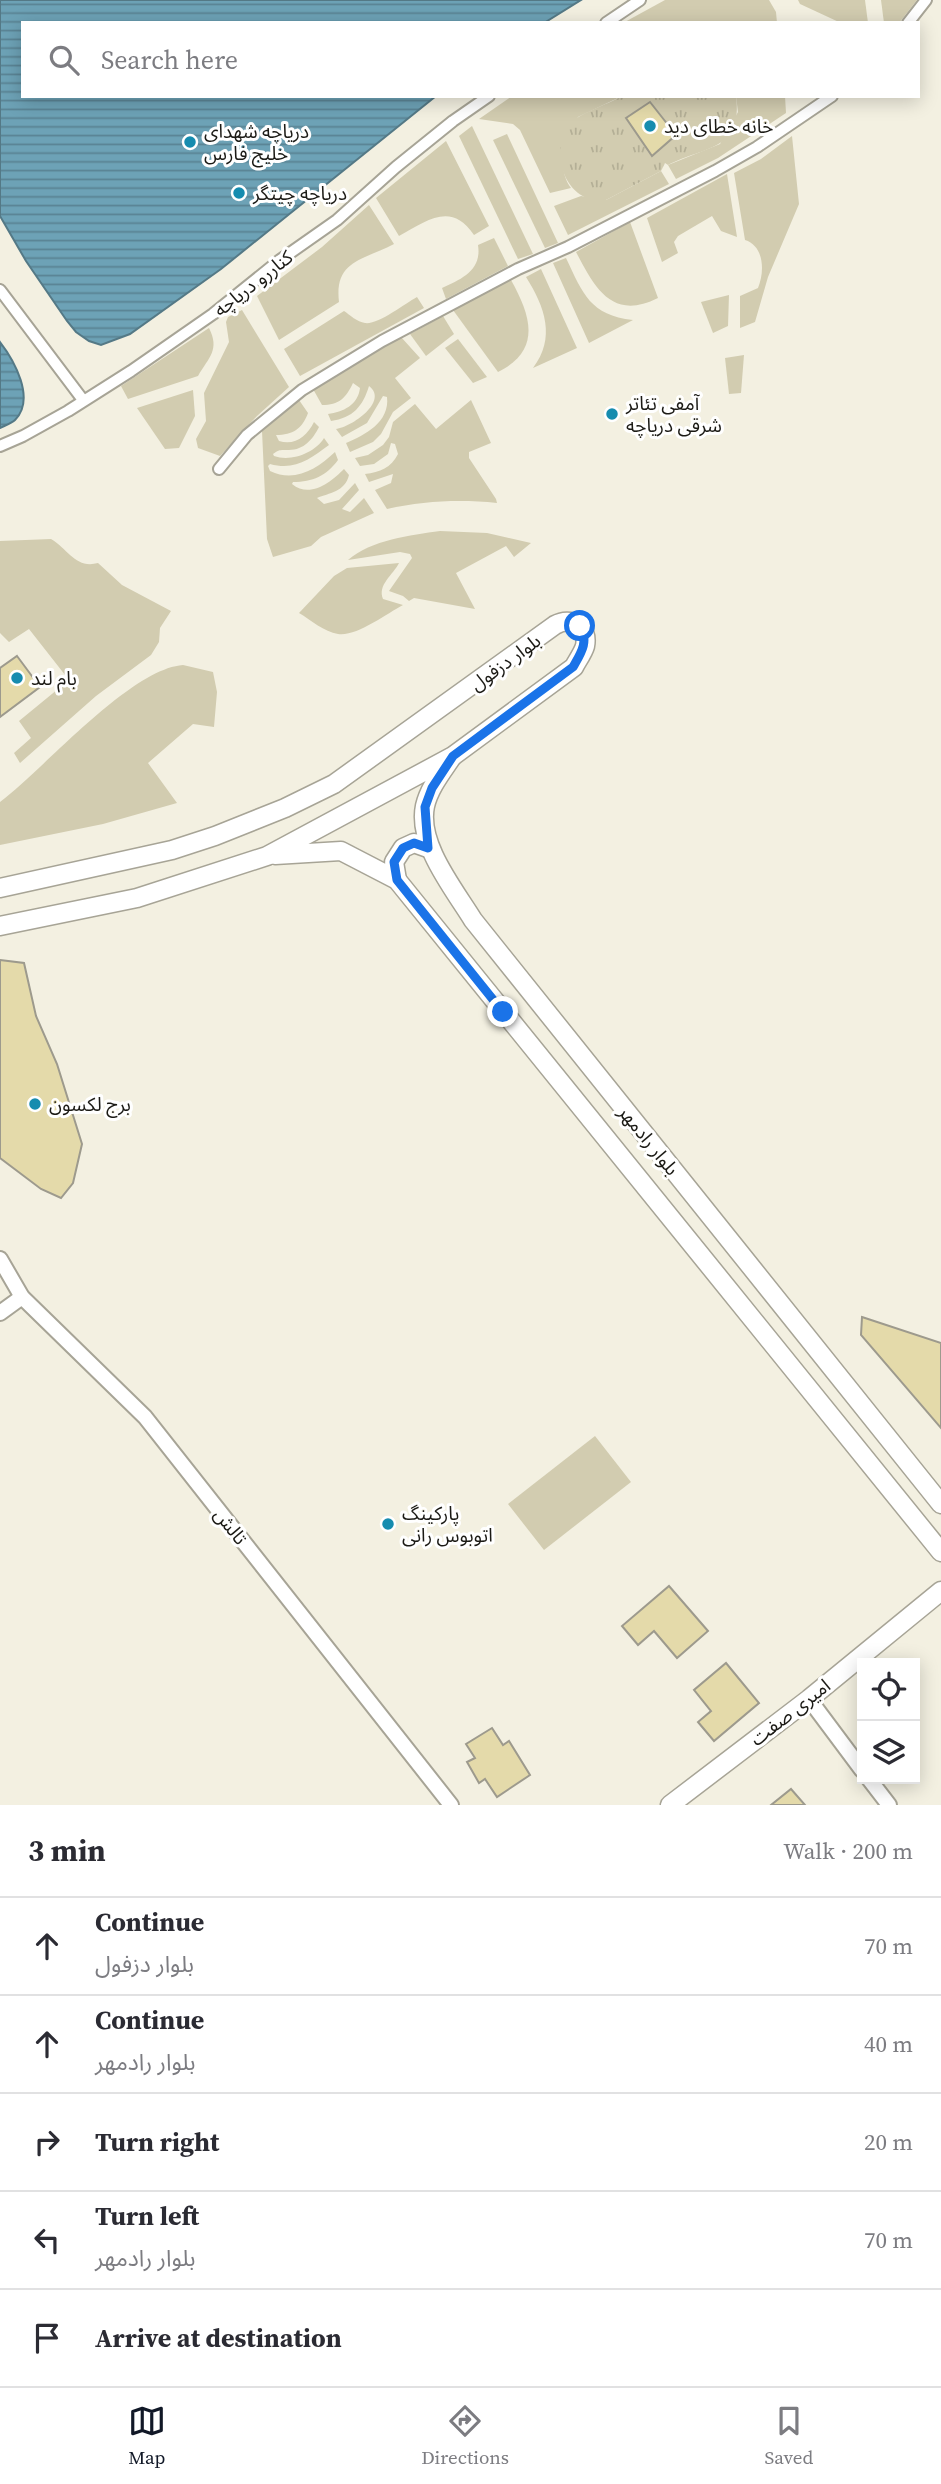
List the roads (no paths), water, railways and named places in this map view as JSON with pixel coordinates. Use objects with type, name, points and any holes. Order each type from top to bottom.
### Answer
[{"type":"street","points":[[609,21],[640,0]]},
{"type":"street","points":[[910,21],[926,0]]},
{"type":"street","name":"کناررو دریاچه","points":[[0,446],[41,426],[131,371],[213,314],[270,268],[337,220],[396,167],[486,98]]},
{"type":"street","points":[[219,469],[247,435],[302,390],[382,341],[715,171],[757,147],[829,98]]},
{"type":"street","points":[[0,290],[83,400]]},
{"type":"street","name":"بلوار دزفول","points":[[0,888],[172,850],[285,808],[334,784],[555,625],[563,621],[573,622],[580,626],[584,633],[585,646],[573,667],[453,756],[267,856],[137,898],[0,926]]},
{"type":"street","name":"بلوار رادمهر","points":[[453,756],[432,788],[425,807],[428,848],[473,920],[941,1504]]},
{"type":"street","points":[[397,880],[394,862],[403,848],[414,843],[428,848]]},
{"type":"street","points":[[267,856],[341,851],[397,880]]},
{"type":"street","name":"بلوار رادمهر","points":[[397,880],[941,1552]]},
{"type":"street","name":"تالش","points":[[0,1259],[22,1297],[145,1417],[451,1805]]},
{"type":"street","points":[[0,1313],[22,1297]]},
{"type":"street","name":"امیری صفت","points":[[670,1805],[809,1699],[941,1591]]},
{"type":"street","points":[[809,1699],[857,1763]]},
{"type":"street","points":[[873,1784],[889,1805]]},
{"type":"water","name":"دریاچه شهدای خلیج فارس","points":[[0,0],[581,0],[547,21],[21,21],[21,98],[434,98],[221,269],[130,334],[101,345],[76,332],[67,321],[26,261],[0,216]]},
{"type":"water","points":[[0,342],[21,380],[23,401],[15,420],[0,428]]},
{"type":"place","name":"خانه خطای دید","points":[[650,126]]},
{"type":"place","name":"دریاچه شهدای خلیج فارس","points":[[190,142]]},
{"type":"place","name":"دریاچه چیتگر","points":[[239,193]]},
{"type":"place","name":"آمفی تئاتر شرقی دریاچه","points":[[612,414]]},
{"type":"place","name":"بام لند","points":[[17,678]]},
{"type":"place","name":"برج لکسون","points":[[35,1104]]},
{"type":"place","name":"پارکینگ اتوبوس رانی","points":[[388,1524]]}]
